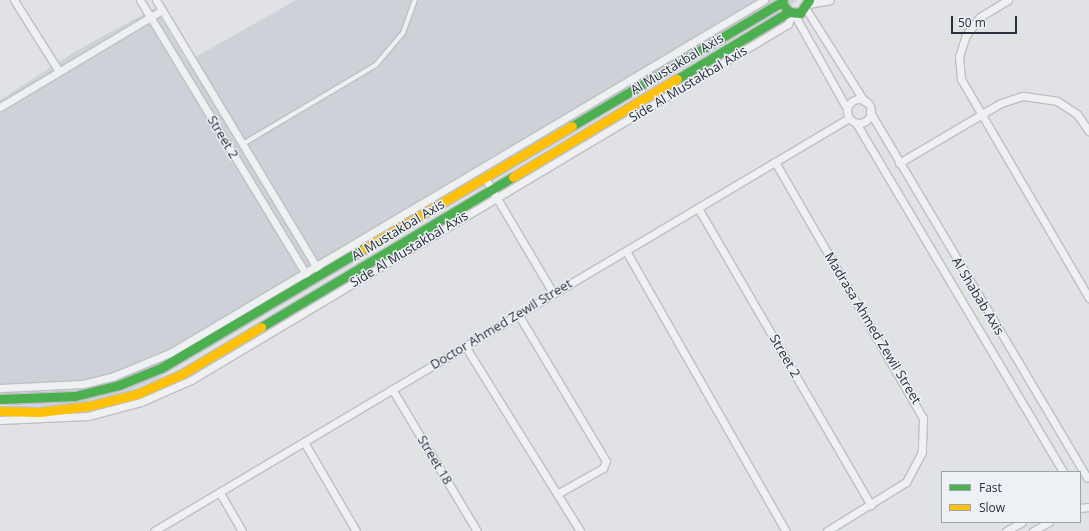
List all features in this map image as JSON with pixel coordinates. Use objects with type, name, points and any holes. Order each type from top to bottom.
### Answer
[{"type":"street","points":[[14,0],[58,70]]},
{"type":"street","name":"Street 2","points":[[140,0],[306,274]]},
{"type":"street","name":"Street 2","points":[[156,0],[317,268]]},
{"type":"street","points":[[0,388],[83,384],[145,366],[317,268],[764,0]]},
{"type":"street","points":[[783,0],[847,109],[849,118],[856,123],[867,120],[870,112],[808,3],[830,0]]},
{"type":"street","name":"Al Mustakbal Axis","points":[[0,399],[75,396],[119,385],[161,368],[485,178],[783,0]]},
{"type":"street","points":[[1008,0],[980,17],[961,45],[961,78],[980,116],[1089,298]]},
{"type":"street","name":"Al Mustakbal Axis","points":[[0,411],[40,412],[89,406],[160,385],[808,3]]},
{"type":"street","points":[[0,107],[58,70],[151,18],[162,10]]},
{"type":"street","name":"Side Al Mustakbal Axis","points":[[0,420],[88,416],[166,392],[788,24],[792,13]]},
{"type":"street","points":[[899,163],[1012,99],[1035,96],[1068,107],[1089,131]]},
{"type":"street","points":[[847,109],[852,102],[864,101]]},
{"type":"street","name":"Al Shabab Axis","points":[[870,112],[1087,478]]},
{"type":"street","name":"Doctor Ahmed Zewil Street","points":[[154,531],[849,118]]},
{"type":"street","name":"Al Shabab Axis","points":[[856,123],[1062,471]]},
{"type":"street","points":[[232,151],[243,144]]},
{"type":"street","name":"Madrasa Ahmed Zewil Street","points":[[775,162],[923,418],[924,441],[913,473],[896,491],[827,531]]},
{"type":"street","points":[[485,178],[554,293]]},
{"type":"street","name":"Street 2","points":[[698,208],[871,505]]},
{"type":"street","points":[[626,250],[786,531]]},
{"type":"street","points":[[518,314],[606,461],[604,468],[557,494]]},
{"type":"street","points":[[465,346],[580,531]]},
{"type":"street","name":"Street 18","points":[[392,389],[477,531]]},
{"type":"street","points":[[304,442],[356,531]]},
{"type":"street","points":[[220,493],[242,531]]},
{"type":"street","points":[[1083,508],[1089,514]]},
{"type":"street","points":[[1006,531],[1020,523]]},
{"type":"street","points":[[1034,531],[1047,523]]},
{"type":"lane","points":[[243,144],[376,65],[404,33],[415,0]]},
{"type":"shaded area","points":[[296,0],[798,0],[155,380],[120,394],[83,402],[45,406],[0,405],[0,100],[76,51],[155,8],[187,62]]},
{"type":"traffic: fast","points":[[785,7],[789,12],[800,13],[809,0]]},
{"type":"traffic: fast","points":[[572,126],[783,1]]},
{"type":"traffic: fast","points":[[677,79],[789,12]]},
{"type":"traffic: fast","points":[[261,327],[513,177]]},
{"type":"traffic: fast","points":[[0,399],[75,396],[119,385],[161,368],[365,248]]},
{"type":"traffic: slow","points":[[513,177],[677,79]]},
{"type":"traffic: slow","points":[[365,248],[572,126]]},
{"type":"traffic: slow","points":[[0,411],[40,412],[89,406],[137,394],[182,374],[261,327]]}]
